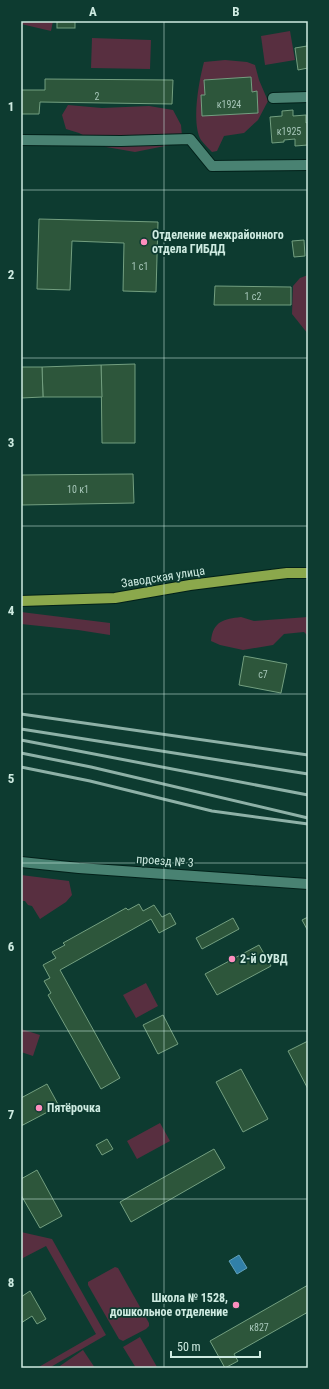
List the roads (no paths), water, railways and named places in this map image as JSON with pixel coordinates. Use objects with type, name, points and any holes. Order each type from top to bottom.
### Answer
[{"type":"main road","name":"Заводская улица","points":[[21,601],[115,598],[190,585],[288,573],[308,573]]},
{"type":"street","points":[[273,98],[308,97]]},
{"type":"street","points":[[21,140],[121,141],[190,139],[212,166],[308,165]]},
{"type":"street","name":"проезд № 3","points":[[21,862],[79,868],[308,884]]},
{"type":"water","points":[[239,1255],[247,1268],[237,1274],[229,1261]]},
{"type":"railway","points":[[21,714],[308,755]]},
{"type":"railway","points":[[21,729],[308,774]]},
{"type":"railway","points":[[21,740],[308,795]]},
{"type":"railway","points":[[21,753],[91,767],[308,818]]},
{"type":"railway","points":[[21,767],[90,781],[212,811],[308,824]]},
{"type":"place","name":"Отделение межрайонного отдела ГИБДД","points":[[144,242]]},
{"type":"place","name":"2-й ОУВД","points":[[232,959]]},
{"type":"place","name":"Пятёрочка","points":[[39,1108]]},
{"type":"place","name":"Школа № 1528, дошкольное отделение","points":[[236,1305]]}]
